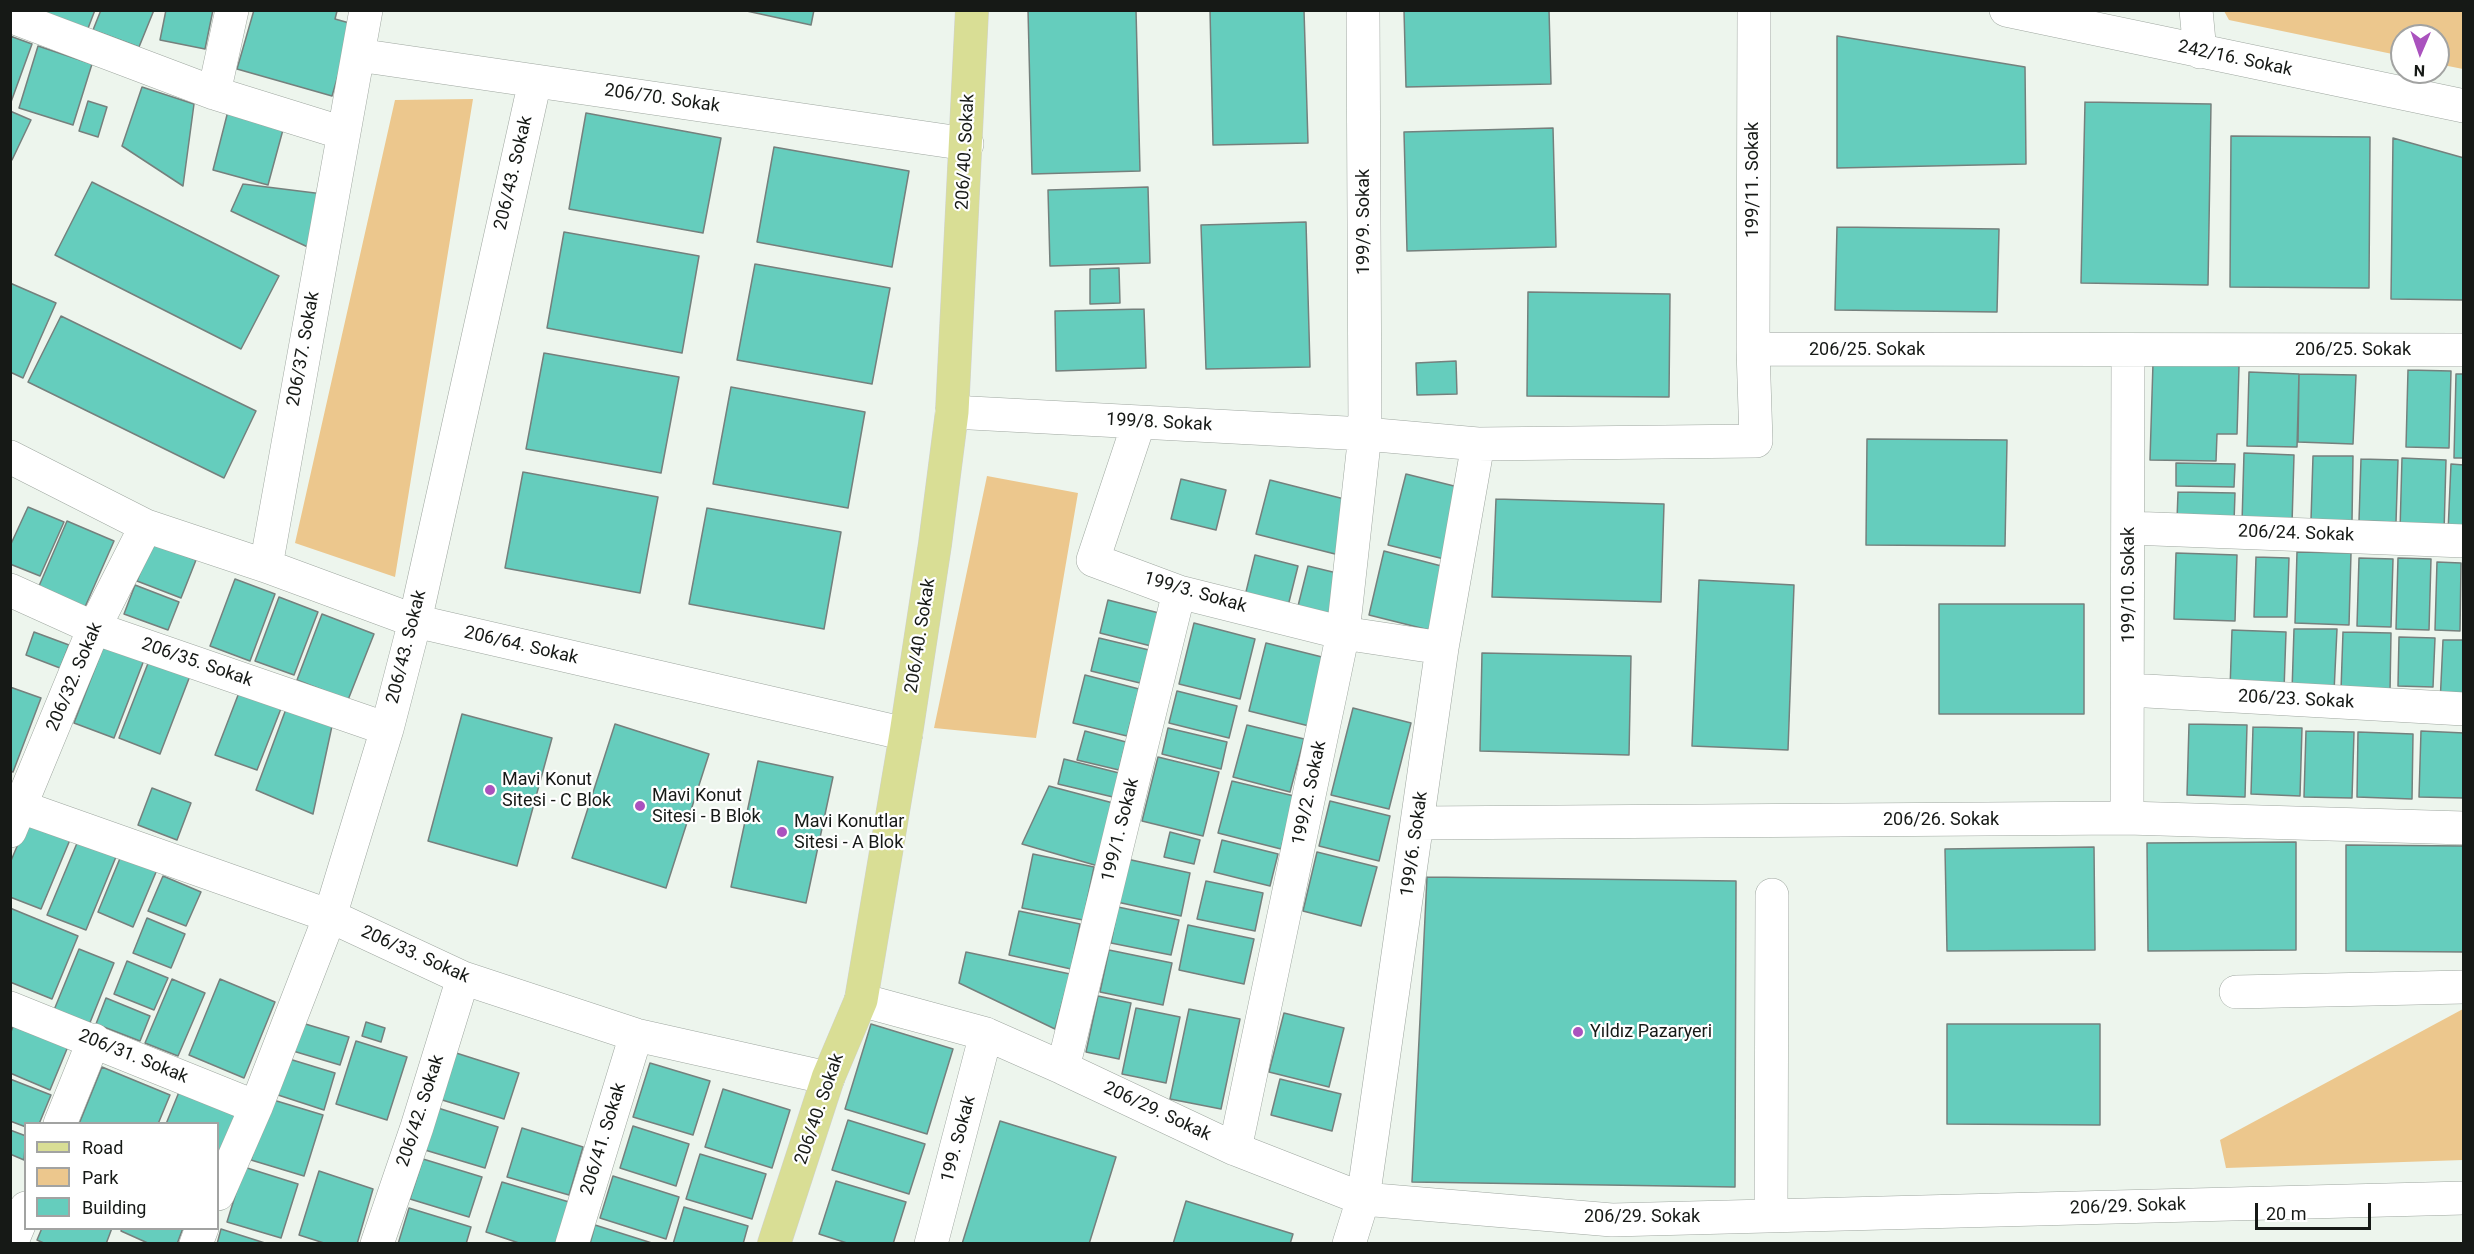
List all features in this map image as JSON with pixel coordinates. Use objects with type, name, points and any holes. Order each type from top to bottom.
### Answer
[{"type":"main road","name":"206/40. Sokak","points":[[774,1244],[828,1078],[861,1000],[906,734],[935,544],[952,412],[972,10]]},
{"type":"street","points":[[214,93],[232,10]]},
{"type":"street","points":[[358,56],[366,10]]},
{"type":"street","name":"199/9. Sokak","points":[[1363,10],[1365,434]]},
{"type":"street","name":"199/11. Sokak","points":[[1753,349],[1754,10]]},
{"type":"street","name":"242/16. Sokak","points":[[2006,10],[2463,106]]},
{"type":"street","points":[[2196,10],[2200,52]]},
{"type":"street","points":[[10,16],[214,93],[343,133]]},
{"type":"street","name":"206/70. Sokak","points":[[358,56],[967,144]]},
{"type":"street","name":"206/37. Sokak","points":[[266,566],[358,56]]},
{"type":"street","name":"206/43. Sokak","points":[[219,1192],[256,1107],[330,916],[387,729],[415,621],[535,81]]},
{"type":"street","points":[[1365,434],[1478,444],[1756,441],[1753,349]]},
{"type":"street","name":"206/25. Sokak","points":[[1753,349],[2463,350]]},
{"type":"street","name":"199/10. Sokak","points":[[2127,818],[2128,351]]},
{"type":"street","name":"199/8. Sokak","points":[[952,412],[1365,434]]},
{"type":"street","name":"199/3. Sokak","points":[[1139,422],[1093,560],[1179,592],[1343,633],[1442,648]]},
{"type":"street","name":"199/2. Sokak","points":[[1235,1149],[1343,633],[1365,434]]},
{"type":"street","name":"199/6. Sokak","points":[[1349,1244],[1363,1199],[1442,648],[1478,444]]},
{"type":"street","name":"206/64. Sokak","points":[[10,457],[146,526],[266,566],[415,621],[906,734]]},
{"type":"street","name":"206/32. Sokak","points":[[14,814],[94,628],[146,526]]},
{"type":"street","name":"206/24. Sokak","points":[[2129,528],[2463,541]]},
{"type":"street","name":"206/35. Sokak","points":[[10,590],[94,628],[387,729]]},
{"type":"street","name":"199/1. Sokak","points":[[1063,1068],[1179,592]]},
{"type":"street","name":"206/23. Sokak","points":[[2129,690],[2463,709]]},
{"type":"street","name":"206/33. Sokak","points":[[14,814],[330,916],[463,978],[636,1035],[828,1078]]},
{"type":"street","name":"206/26. Sokak","points":[[1418,823],[2127,818],[2463,828]]},
{"type":"street","points":[[1771,1216],[1772,895]]},
{"type":"street","name":"206/42. Sokak","points":[[377,1244],[417,1127],[463,978]]},
{"type":"street","points":[[2236,992],[2463,987]]},
{"type":"street","name":"206/29. Sokak","points":[[861,1000],[986,1034],[1235,1149],[1363,1199],[1609,1232],[1771,1216],[2463,1198]]},
{"type":"street","name":"206/31. Sokak","points":[[10,1008],[256,1107]]},
{"type":"street","name":"199. Sokak","points":[[932,1244],[986,1034]]},
{"type":"street","name":"206/41. Sokak","points":[[572,1244],[636,1035]]},
{"type":"street","points":[[61,1122],[94,1040]]},
{"type":"street","points":[[11,1244],[24,1213]]},
{"type":"street","points":[[1609,1232],[1636,1244]]},
{"type":"green space","points":[[2224,11],[2463,11],[2463,69],[2450,66],[2450,24],[2390,24],[2390,54],[2229,20]]},
{"type":"green space","points":[[473,99],[395,577],[295,543],[395,100]]},
{"type":"green space","points":[[987,476],[1078,493],[1036,738],[934,728]]},
{"type":"green space","points":[[2463,1009],[2463,1160],[2226,1168],[2220,1140]]},
{"type":"building","points":[[46,10],[95,10],[87,31],[44,14]]},
{"type":"building","points":[[101,10],[154,10],[139,47],[93,30]]},
{"type":"building","points":[[166,10],[213,10],[205,49],[160,40]]},
{"type":"building","points":[[254,10],[335,10],[337,11],[335,19],[353,24],[332,96],[237,69]]},
{"type":"building","points":[[742,10],[814,10],[811,25]]},
{"type":"building","points":[[1028,10],[1136,10],[1140,171],[1032,174]]},
{"type":"building","points":[[1210,10],[1304,10],[1308,143],[1213,145]]},
{"type":"building","points":[[1404,10],[1549,10],[1551,84],[1406,87]]},
{"type":"building","points":[[10,36],[32,44],[11,102],[10,102]]},
{"type":"building","points":[[1837,36],[2025,67],[2026,164],[1837,168]]},
{"type":"building","points":[[38,46],[92,64],[73,125],[19,108]]},
{"type":"building","points":[[142,87],[194,104],[183,186],[122,146]]},
{"type":"building","points":[[88,101],[107,107],[98,137],[79,131]]},
{"type":"building","points":[[2085,102],[2211,104],[2208,285],[2081,283]]},
{"type":"building","points":[[10,111],[31,120],[12,160],[10,160]]},
{"type":"building","points":[[228,111],[284,126],[268,185],[213,170]]},
{"type":"building","points":[[586,113],[721,138],[703,233],[569,209]]},
{"type":"building","points":[[1553,128],[1556,247],[1407,251],[1404,132]]},
{"type":"building","points":[[2231,136],[2370,137],[2369,288],[2230,287]]},
{"type":"building","points":[[2393,138],[2464,158],[2464,300],[2391,299]]},
{"type":"building","points":[[774,147],[909,171],[892,267],[757,242]]},
{"type":"building","points":[[92,182],[279,276],[241,349],[55,255]]},
{"type":"building","points":[[243,184],[323,194],[312,249],[231,211]]},
{"type":"building","points":[[1148,187],[1150,263],[1050,266],[1048,190]]},
{"type":"building","points":[[1306,222],[1310,367],[1206,369],[1201,225]]},
{"type":"building","points":[[1837,227],[1999,229],[1997,312],[1835,310]]},
{"type":"building","points":[[564,232],[699,256],[682,353],[547,328]]},
{"type":"building","points":[[755,264],[890,288],[872,384],[737,360]]},
{"type":"building","points":[[1119,268],[1120,303],[1090,304],[1090,269]]},
{"type":"building","points":[[10,283],[56,303],[23,378],[10,372]]},
{"type":"building","points":[[1528,292],[1670,294],[1669,397],[1527,396]]},
{"type":"building","points":[[1144,309],[1146,368],[1056,371],[1055,311]]},
{"type":"building","points":[[61,316],[256,411],[224,478],[28,382]]},
{"type":"building","points":[[544,353],[679,377],[661,473],[526,449]]},
{"type":"building","points":[[1456,361],[1457,394],[1417,395],[1416,363]]},
{"type":"building","points":[[2153,363],[2239,366],[2237,434],[2217,434],[2216,461],[2150,460]]},
{"type":"building","points":[[2408,370],[2451,371],[2449,448],[2406,447]]},
{"type":"building","points":[[2249,372],[2299,374],[2297,447],[2247,446]]},
{"type":"building","points":[[2299,374],[2356,375],[2353,444],[2298,442]]},
{"type":"building","points":[[2456,374],[2464,374],[2464,458],[2454,458]]},
{"type":"building","points":[[731,387],[865,412],[848,508],[713,484]]},
{"type":"building","points":[[1867,439],[2007,440],[2005,546],[1866,545]]},
{"type":"building","points":[[2244,453],[2294,455],[2292,524],[2242,523]]},
{"type":"building","points":[[2313,456],[2353,456],[2352,521],[2311,520]]},
{"type":"building","points":[[2402,458],[2446,460],[2444,532],[2400,531]]},
{"type":"building","points":[[2361,459],[2398,460],[2396,522],[2359,521]]},
{"type":"building","points":[[2176,463],[2235,464],[2234,487],[2176,486]]},
{"type":"building","points":[[2451,464],[2464,465],[2464,532],[2448,532]]},
{"type":"building","points":[[523,472],[658,497],[640,593],[505,568]]},
{"type":"building","points":[[1406,474],[1466,489],[1448,560],[1388,545]]},
{"type":"building","points":[[1181,479],[1226,490],[1216,530],[1171,519]]},
{"type":"building","points":[[1270,480],[1352,501],[1339,555],[1256,534]]},
{"type":"building","points":[[2178,492],[2235,493],[2234,522],[2177,520]]},
{"type":"building","points":[[1496,499],[1664,504],[1661,602],[1492,597]]},
{"type":"building","points":[[28,507],[64,522],[40,576],[10,564],[10,546]]},
{"type":"building","points":[[707,508],[841,532],[824,629],[689,604]]},
{"type":"building","points":[[67,521],[114,541],[85,607],[39,586]]},
{"type":"building","points":[[152,543],[196,560],[181,598],[137,581]]},
{"type":"building","points":[[1384,551],[1449,568],[1433,631],[1369,615]]},
{"type":"building","points":[[2297,552],[2351,553],[2349,625],[2295,623]]},
{"type":"building","points":[[2176,553],[2237,555],[2235,621],[2174,619]]},
{"type":"building","points":[[1255,555],[1298,566],[1287,610],[1244,600]]},
{"type":"building","points":[[2256,557],[2289,558],[2287,617],[2254,617]]},
{"type":"building","points":[[2359,558],[2393,559],[2391,627],[2357,626]]},
{"type":"building","points":[[2398,558],[2431,559],[2429,630],[2396,629]]},
{"type":"building","points":[[2437,562],[2461,563],[2460,631],[2435,630]]},
{"type":"building","points":[[1308,566],[1345,575],[1332,624],[1296,614]]},
{"type":"building","points":[[235,579],[275,594],[250,661],[210,646]]},
{"type":"building","points":[[1699,580],[1794,585],[1788,750],[1692,746]]},
{"type":"building","points":[[135,585],[179,602],[168,630],[124,614]]},
{"type":"building","points":[[279,597],[318,612],[294,675],[255,661]]},
{"type":"building","points":[[1108,600],[1159,613],[1151,646],[1100,633]]},
{"type":"building","points":[[1939,604],[2084,604],[2084,714],[1939,714]]},
{"type":"building","points":[[322,614],[374,634],[348,700],[297,680]]},
{"type":"building","points":[[1194,623],[1255,639],[1240,699],[1179,684]]},
{"type":"building","points":[[2294,629],[2337,629],[2334,692],[2292,691]]},
{"type":"building","points":[[2232,630],[2286,632],[2284,690],[2230,689]]},
{"type":"building","points":[[34,632],[69,645],[60,668],[26,655]]},
{"type":"building","points":[[2343,632],[2391,633],[2390,692],[2341,690]]},
{"type":"building","points":[[2399,637],[2435,638],[2433,687],[2398,686]]},
{"type":"building","points":[[1099,638],[1149,650],[1140,683],[1091,671]]},
{"type":"building","points":[[2443,640],[2464,640],[2464,704],[2440,704]]},
{"type":"building","points":[[1266,643],[1326,658],[1309,726],[1249,711]]},
{"type":"building","points":[[104,645],[144,660],[114,738],[74,723]]},
{"type":"building","points":[[152,653],[193,668],[160,754],[119,738]]},
{"type":"building","points":[[1482,653],[1631,656],[1629,755],[1480,751]]},
{"type":"building","points":[[1085,675],[1139,689],[1127,736],[1073,723]]},
{"type":"building","points":[[10,687],[41,698],[13,772],[10,771]]},
{"type":"building","points":[[240,690],[282,706],[257,770],[215,755]]},
{"type":"building","points":[[1177,691],[1237,706],[1229,738],[1169,723]]},
{"type":"building","points":[[1353,708],[1411,723],[1389,809],[1331,795]]},
{"type":"building","points":[[286,709],[332,726],[313,814],[256,790]]},
{"type":"building","name":"Mavi Konut Sitesi - C Blok","points":[[462,714],[552,738],[517,866],[428,841]]},
{"type":"building","name":"Mavi Konut Sitesi - B Blok","points":[[615,724],[709,754],[666,888],[572,858]]},
{"type":"building","points":[[2189,724],[2247,725],[2245,797],[2187,795]]},
{"type":"building","points":[[1247,725],[1304,739],[1290,792],[1233,777]]},
{"type":"building","points":[[2253,727],[2302,728],[2300,796],[2251,794]]},
{"type":"building","points":[[1168,728],[1227,742],[1221,769],[1162,754]]},
{"type":"building","points":[[1085,731],[1126,742],[1119,770],[1077,760]]},
{"type":"building","points":[[2306,731],[2354,732],[2352,798],[2304,797]]},
{"type":"building","points":[[2421,731],[2464,733],[2464,798],[2419,797]]},
{"type":"building","points":[[2358,732],[2413,734],[2412,799],[2357,797]]},
{"type":"building","points":[[1158,757],[1219,772],[1203,836],[1142,821]]},
{"type":"building","points":[[1064,759],[1119,773],[1113,797],[1058,784]]},
{"type":"building","name":"Mavi Konutlar Sitesi - A Blok","points":[[758,761],[833,777],[806,903],[731,887]]},
{"type":"building","points":[[1232,781],[1294,796],[1281,849],[1218,833]]},
{"type":"building","points":[[1049,786],[1113,803],[1098,866],[1022,844]]},
{"type":"building","points":[[152,788],[191,803],[177,840],[138,825]]},
{"type":"building","points":[[1330,801],[1390,816],[1379,861],[1319,846]]},
{"type":"building","points":[[29,818],[72,835],[41,909],[10,897],[10,863]]},
{"type":"building","points":[[1170,832],[1200,840],[1194,864],[1164,857]]},
{"type":"building","points":[[80,836],[118,852],[86,930],[47,915]]},
{"type":"building","points":[[1222,840],[1278,854],[1270,886],[1214,872]]},
{"type":"building","points":[[2296,842],[2296,950],[2148,951],[2147,843]]},
{"type":"building","points":[[2346,845],[2464,846],[2464,952],[2346,951]]},
{"type":"building","points":[[2094,847],[2095,950],[1947,951],[1945,849]]},
{"type":"building","points":[[123,851],[159,865],[133,927],[98,912]]},
{"type":"building","points":[[1317,852],[1377,867],[1361,926],[1303,911]]},
{"type":"building","points":[[1033,854],[1094,867],[1083,920],[1022,908]]},
{"type":"building","points":[[1127,859],[1190,873],[1181,916],[1117,902]]},
{"type":"building","points":[[163,876],[201,892],[186,926],[148,911]]},
{"type":"building","name":"Yıldız Pazaryeri","points":[[1427,877],[1736,881],[1735,1187],[1412,1182]]},
{"type":"building","points":[[1206,881],[1263,893],[1255,931],[1197,919]]},
{"type":"building","points":[[1118,907],[1179,920],[1171,955],[1111,943]]},
{"type":"building","points":[[10,908],[78,936],[52,999],[10,982]]},
{"type":"building","points":[[1019,911],[1080,924],[1071,969],[1009,955]]},
{"type":"building","points":[[147,918],[185,934],[171,968],[133,953]]},
{"type":"building","points":[[1188,925],[1254,939],[1244,984],[1179,970]]},
{"type":"building","points":[[79,949],[114,963],[89,1025],[54,1010]]},
{"type":"building","points":[[1109,950],[1172,963],[1163,1005],[1100,992]]},
{"type":"building","points":[[966,952],[1070,974],[1055,1029],[959,983]]},
{"type":"building","points":[[127,961],[168,978],[154,1010],[114,994]]},
{"type":"building","points":[[172,979],[205,993],[178,1056],[145,1043]]},
{"type":"building","points":[[220,979],[275,1002],[244,1078],[189,1055]]},
{"type":"building","points":[[1098,996],[1131,1003],[1119,1059],[1086,1052]]},
{"type":"building","points":[[106,998],[150,1016],[140,1041],[96,1024]]},
{"type":"building","points":[[1136,1008],[1180,1017],[1166,1083],[1122,1074]]},
{"type":"building","points":[[1189,1009],[1240,1019],[1221,1109],[1170,1099]]},
{"type":"building","points":[[1284,1013],[1344,1028],[1329,1087],[1269,1072]]},
{"type":"building","points":[[15,1022],[69,1044],[50,1090],[10,1073],[10,1034]]},
{"type":"building","points":[[366,1022],[385,1028],[381,1042],[362,1036]]},
{"type":"building","points":[[302,1023],[349,1037],[340,1065],[293,1051]]},
{"type":"building","points":[[871,1024],[953,1049],[927,1134],[845,1109]]},
{"type":"building","points":[[1947,1024],[2100,1024],[2100,1125],[1947,1124]]},
{"type":"building","points":[[356,1041],[407,1057],[387,1120],[336,1104]]},
{"type":"building","points":[[453,1052],[519,1073],[504,1119],[439,1099]]},
{"type":"building","points":[[286,1058],[335,1073],[324,1110],[275,1094]]},
{"type":"building","points":[[650,1063],[710,1081],[693,1135],[633,1117]]},
{"type":"building","points":[[102,1067],[170,1095],[159,1122],[80,1122]]},
{"type":"building","points":[[10,1079],[51,1095],[40,1122],[24,1122],[24,1126],[10,1121]]},
{"type":"building","points":[[1280,1079],[1341,1094],[1332,1131],[1271,1115]]},
{"type":"building","points":[[723,1089],[790,1110],[772,1168],[705,1147]]},
{"type":"building","points":[[179,1092],[236,1116],[219,1158],[219,1122],[167,1122]]},
{"type":"building","points":[[270,1099],[323,1115],[304,1176],[251,1160]]},
{"type":"building","points":[[438,1108],[498,1127],[485,1168],[425,1150]]},
{"type":"building","points":[[848,1120],[925,1144],[909,1194],[832,1170]]},
{"type":"building","points":[[1000,1121],[1116,1157],[1089,1244],[962,1244]]},
{"type":"building","points":[[633,1126],[689,1144],[676,1186],[620,1168]]},
{"type":"building","points":[[522,1128],[583,1147],[569,1195],[507,1177]]},
{"type":"building","points":[[10,1130],[24,1135],[24,1160],[10,1154]]},
{"type":"building","points":[[700,1154],[766,1174],[752,1219],[686,1199]]},
{"type":"building","points":[[423,1159],[482,1177],[469,1217],[410,1199]]},
{"type":"building","points":[[244,1167],[298,1184],[281,1238],[227,1222]]},
{"type":"building","points":[[319,1171],[373,1189],[357,1244],[327,1244],[299,1235]]},
{"type":"building","points":[[613,1176],[679,1197],[666,1239],[600,1218]]},
{"type":"building","points":[[836,1181],[906,1202],[893,1244],[850,1244],[819,1234]]},
{"type":"building","points":[[502,1182],[569,1202],[557,1244],[522,1244],[486,1232]]},
{"type":"building","points":[[1186,1201],[1293,1234],[1290,1244],[1173,1244]]},
{"type":"building","points":[[684,1207],[748,1226],[743,1244],[673,1244]]},
{"type":"building","points":[[409,1208],[471,1227],[466,1244],[398,1244]]},
{"type":"building","points":[[595,1225],[655,1244],[590,1244]]},
{"type":"building","points":[[221,1229],[268,1244],[217,1244]]},
{"type":"building","points":[[41,1230],[111,1230],[106,1244],[46,1244],[37,1240]]},
{"type":"building","points":[[182,1230],[177,1244],[150,1244],[121,1231]]},
{"type":"place","name":"Mavi Konut Sitesi - C Blok","points":[[490,790]]},
{"type":"place","name":"Mavi Konut Sitesi - B Blok","points":[[640,806]]},
{"type":"place","name":"Mavi Konutlar Sitesi - A Blok","points":[[782,832]]},
{"type":"place","name":"Yıldız Pazaryeri","points":[[1578,1032]]}]
